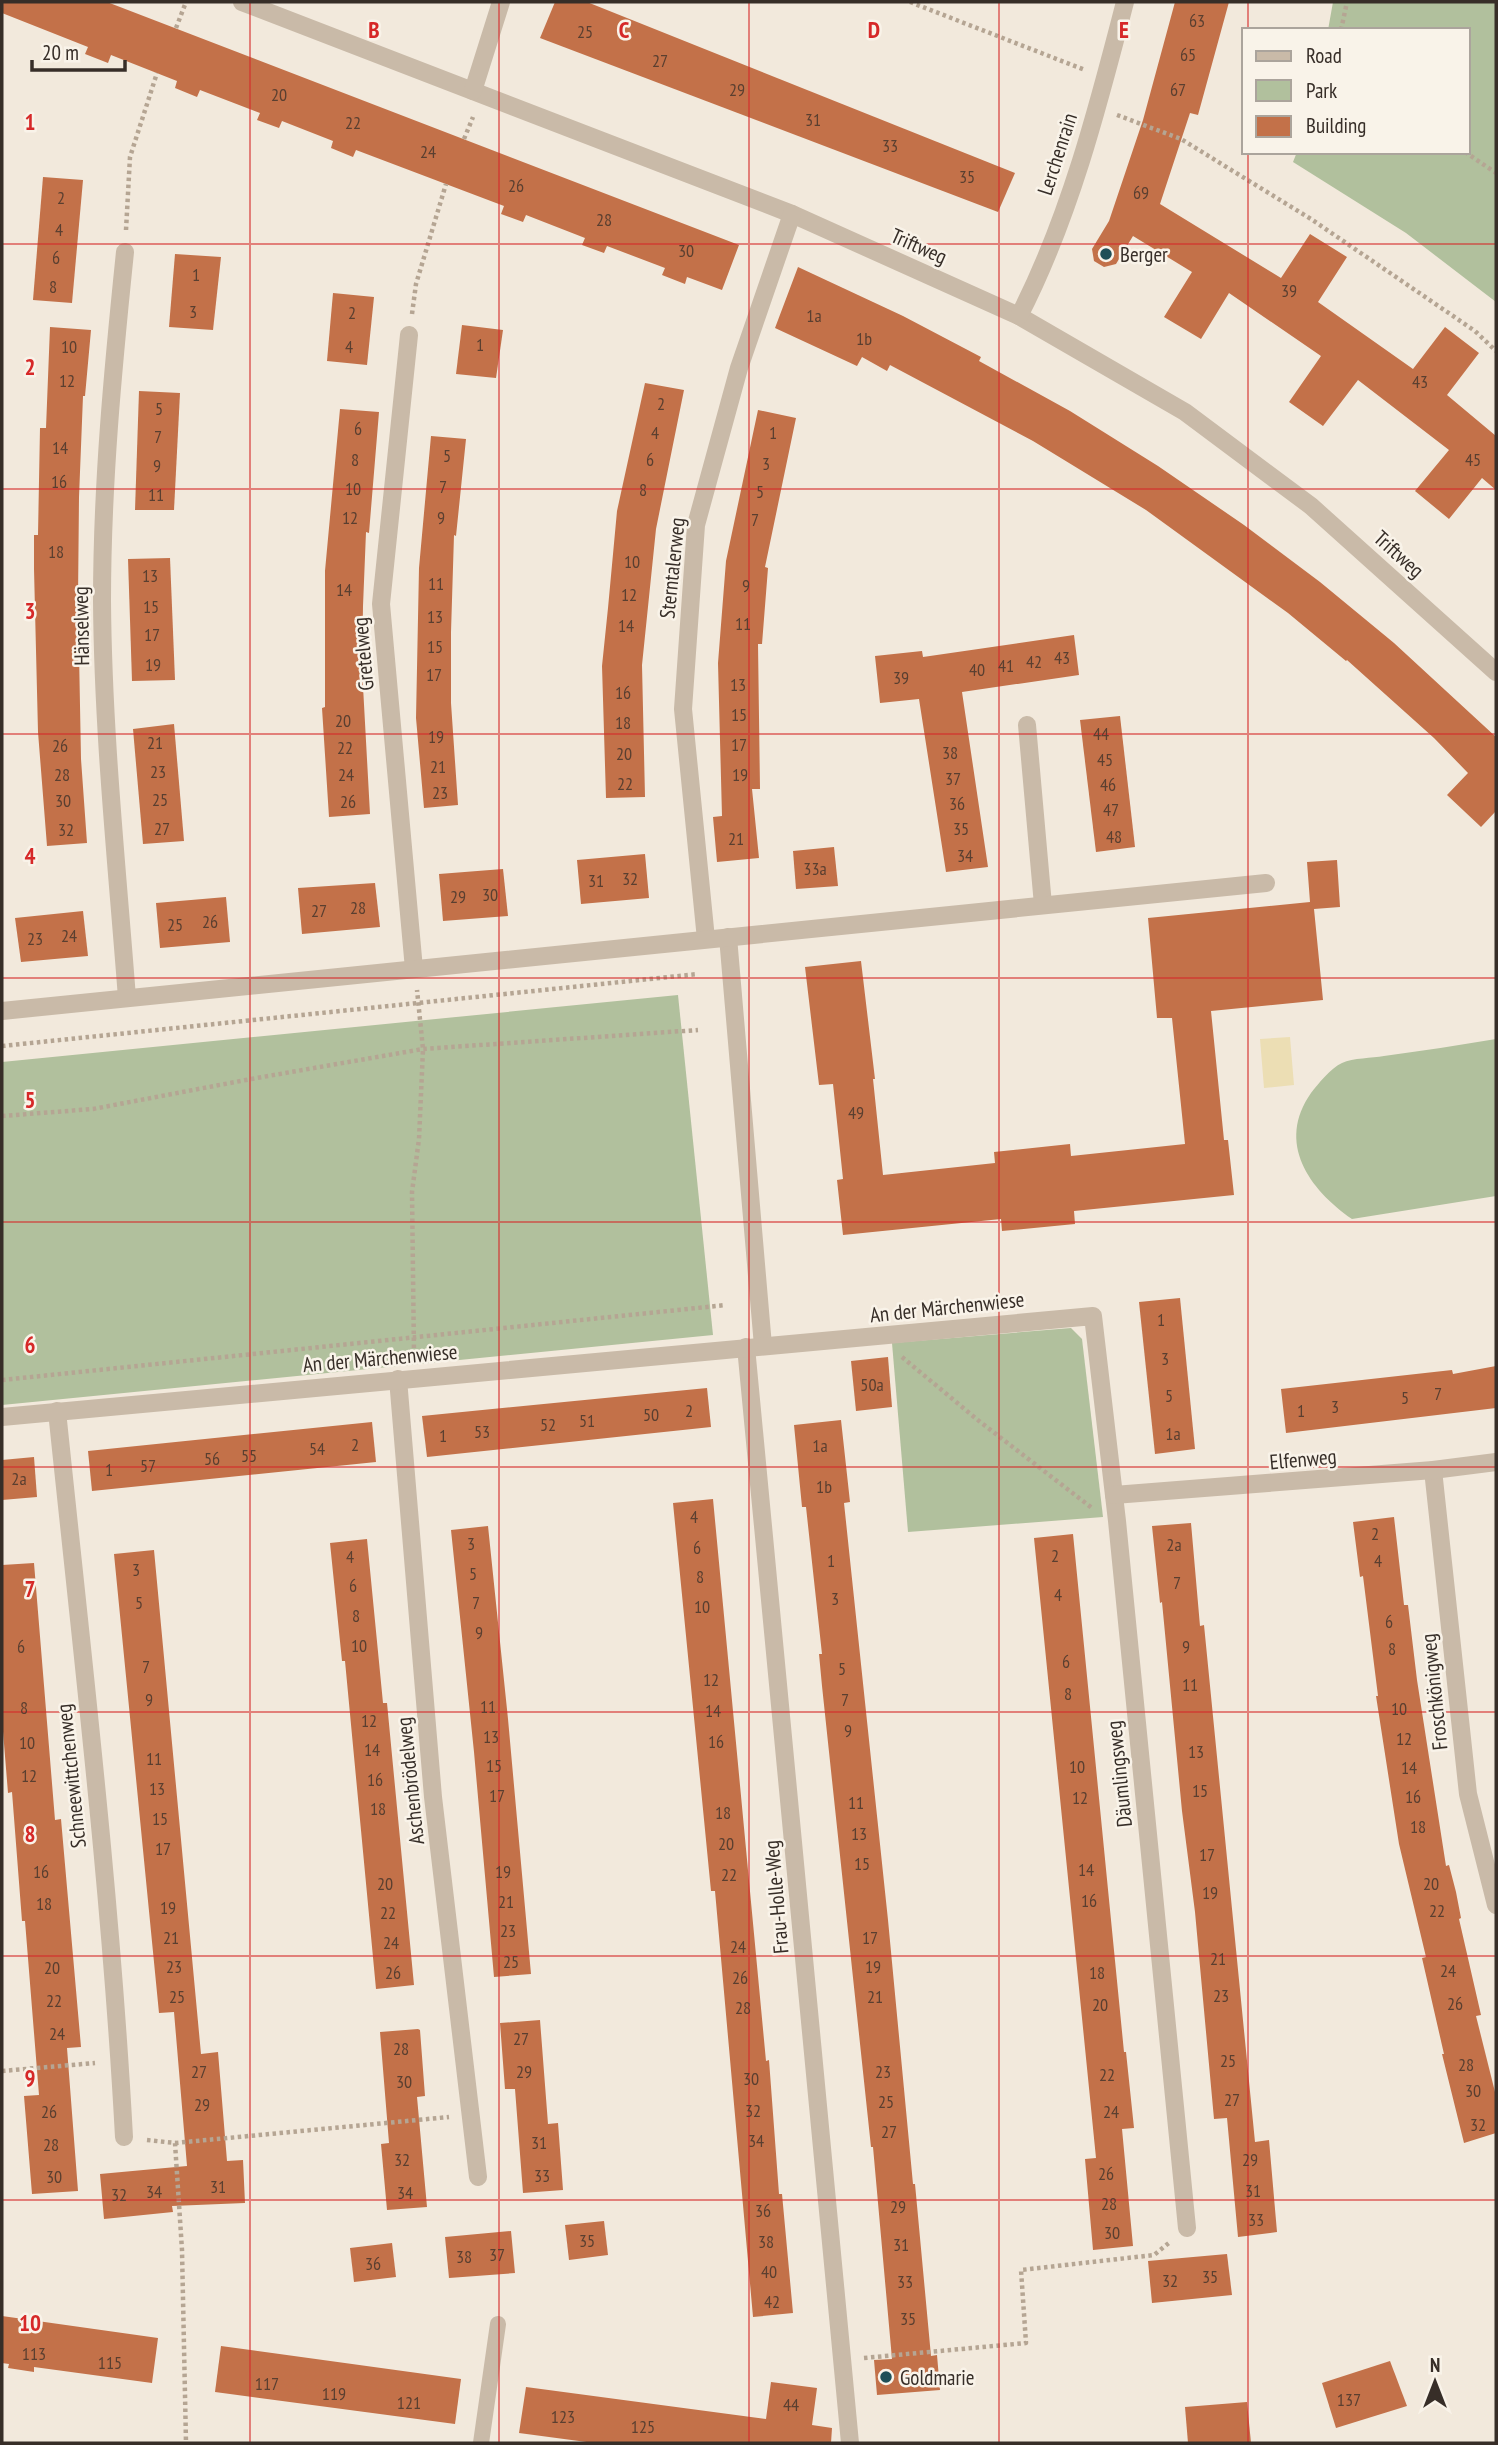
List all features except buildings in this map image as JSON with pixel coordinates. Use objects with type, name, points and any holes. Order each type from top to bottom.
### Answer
[{"type":"street","name":"Triftweg","points":[[242,2],[792,214],[1019,316],[1185,412],[1311,506],[1496,672]]},
{"type":"street","points":[[473,91],[501,2]]},
{"type":"street","name":"Lerchenrain","points":[[1019,316],[1037,282],[1081,159],[1125,2]]},
{"type":"street","name":"Sterntalerweg","points":[[706,939],[683,709],[696,525],[739,368],[792,214]]},
{"type":"street","name":"Hänselweg","points":[[125,252],[108,418],[102,601],[108,763],[127,998]]},
{"type":"street","name":"Gretelweg","points":[[408,335],[381,604],[414,969]]},
{"type":"street","points":[[1027,725],[1043,905]]},
{"type":"street","points":[[2,1012],[1266,883]]},
{"type":"street","points":[[728,937],[754,1347]]},
{"type":"street","name":"An der Märchenwiese","points":[[2,1417],[1093,1316]]},
{"type":"street","name":"Däumlingsweg","points":[[1093,1316],[1187,2228]]},
{"type":"street","name":"Frau-Holle-Weg","points":[[754,1347],[850,2443]]},
{"type":"street","name":"Aschenbrödelweg","points":[[406,1378],[433,1797],[478,2177]]},
{"type":"street","name":"Schneewittchenweg","points":[[57,1411],[94,1766],[120,2061],[124,2137]]},
{"type":"street","name":"Elfenweg","points":[[1114,1500],[1433,1471],[1496,1461]]},
{"type":"street","name":"Froschkönigweg","points":[[1433,1471],[1468,1794],[1496,1905]]},
{"type":"lane","points":[[481,2443],[498,2324]]},
{"type":"path","points":[[176,28],[186,2]]},
{"type":"path","points":[[909,2],[1105,78]]},
{"type":"path","points":[[1341,28],[1347,2]]},
{"type":"path","points":[[125,252],[130,157],[158,73]]},
{"type":"path","points":[[1097,107],[1181,139],[1217,161],[1311,219],[1475,331],[1496,351]]},
{"type":"path","points":[[1468,154],[1496,173]]},
{"type":"path","points":[[408,335],[416,284],[446,184]]},
{"type":"path","points":[[406,1378],[412,1338],[412,1192],[419,1139],[423,1049],[414,969]]},
{"type":"path","points":[[2,1046],[698,974]]},
{"type":"path","points":[[2,1116],[93,1109],[423,1049],[698,1030]]},
{"type":"path","points":[[2,1380],[726,1305]]},
{"type":"path","points":[[877,1337],[1091,1508],[1114,1500]]},
{"type":"path","points":[[2,2071],[120,2061]]},
{"type":"path","points":[[124,2137],[175,2143],[471,2115]]},
{"type":"path","points":[[175,2143],[182,2250],[186,2443]]},
{"type":"path","points":[[843,2360],[1026,2343],[1021,2270],[1154,2255],[1187,2228]]},
{"type":"green space","points":[[1333,2],[1496,2],[1496,302],[1406,233],[1293,162],[1296,154],[1470,154],[1470,28],[1328,28]]},
{"type":"green space","points":[[678,995],[713,1335],[2,1405],[2,1062]]},
{"type":"green space","points":[[1496,1039],[1496,1196],[1352,1219],[1323,1194],[1302,1163],[1297,1147],[1297,1130],[1301,1112],[1311,1093],[1329,1072],[1352,1060]]},
{"type":"green space","points":[[1071,1328],[1082,1339],[1103,1517],[908,1532],[892,1343]]},
{"type":"sand","points":[[1290,1037],[1294,1085],[1264,1088],[1260,1039]]},
{"type":"place","name":"Berger","points":[[1106,254]]},
{"type":"place","name":"Goldmarie","points":[[886,2377]]}]
